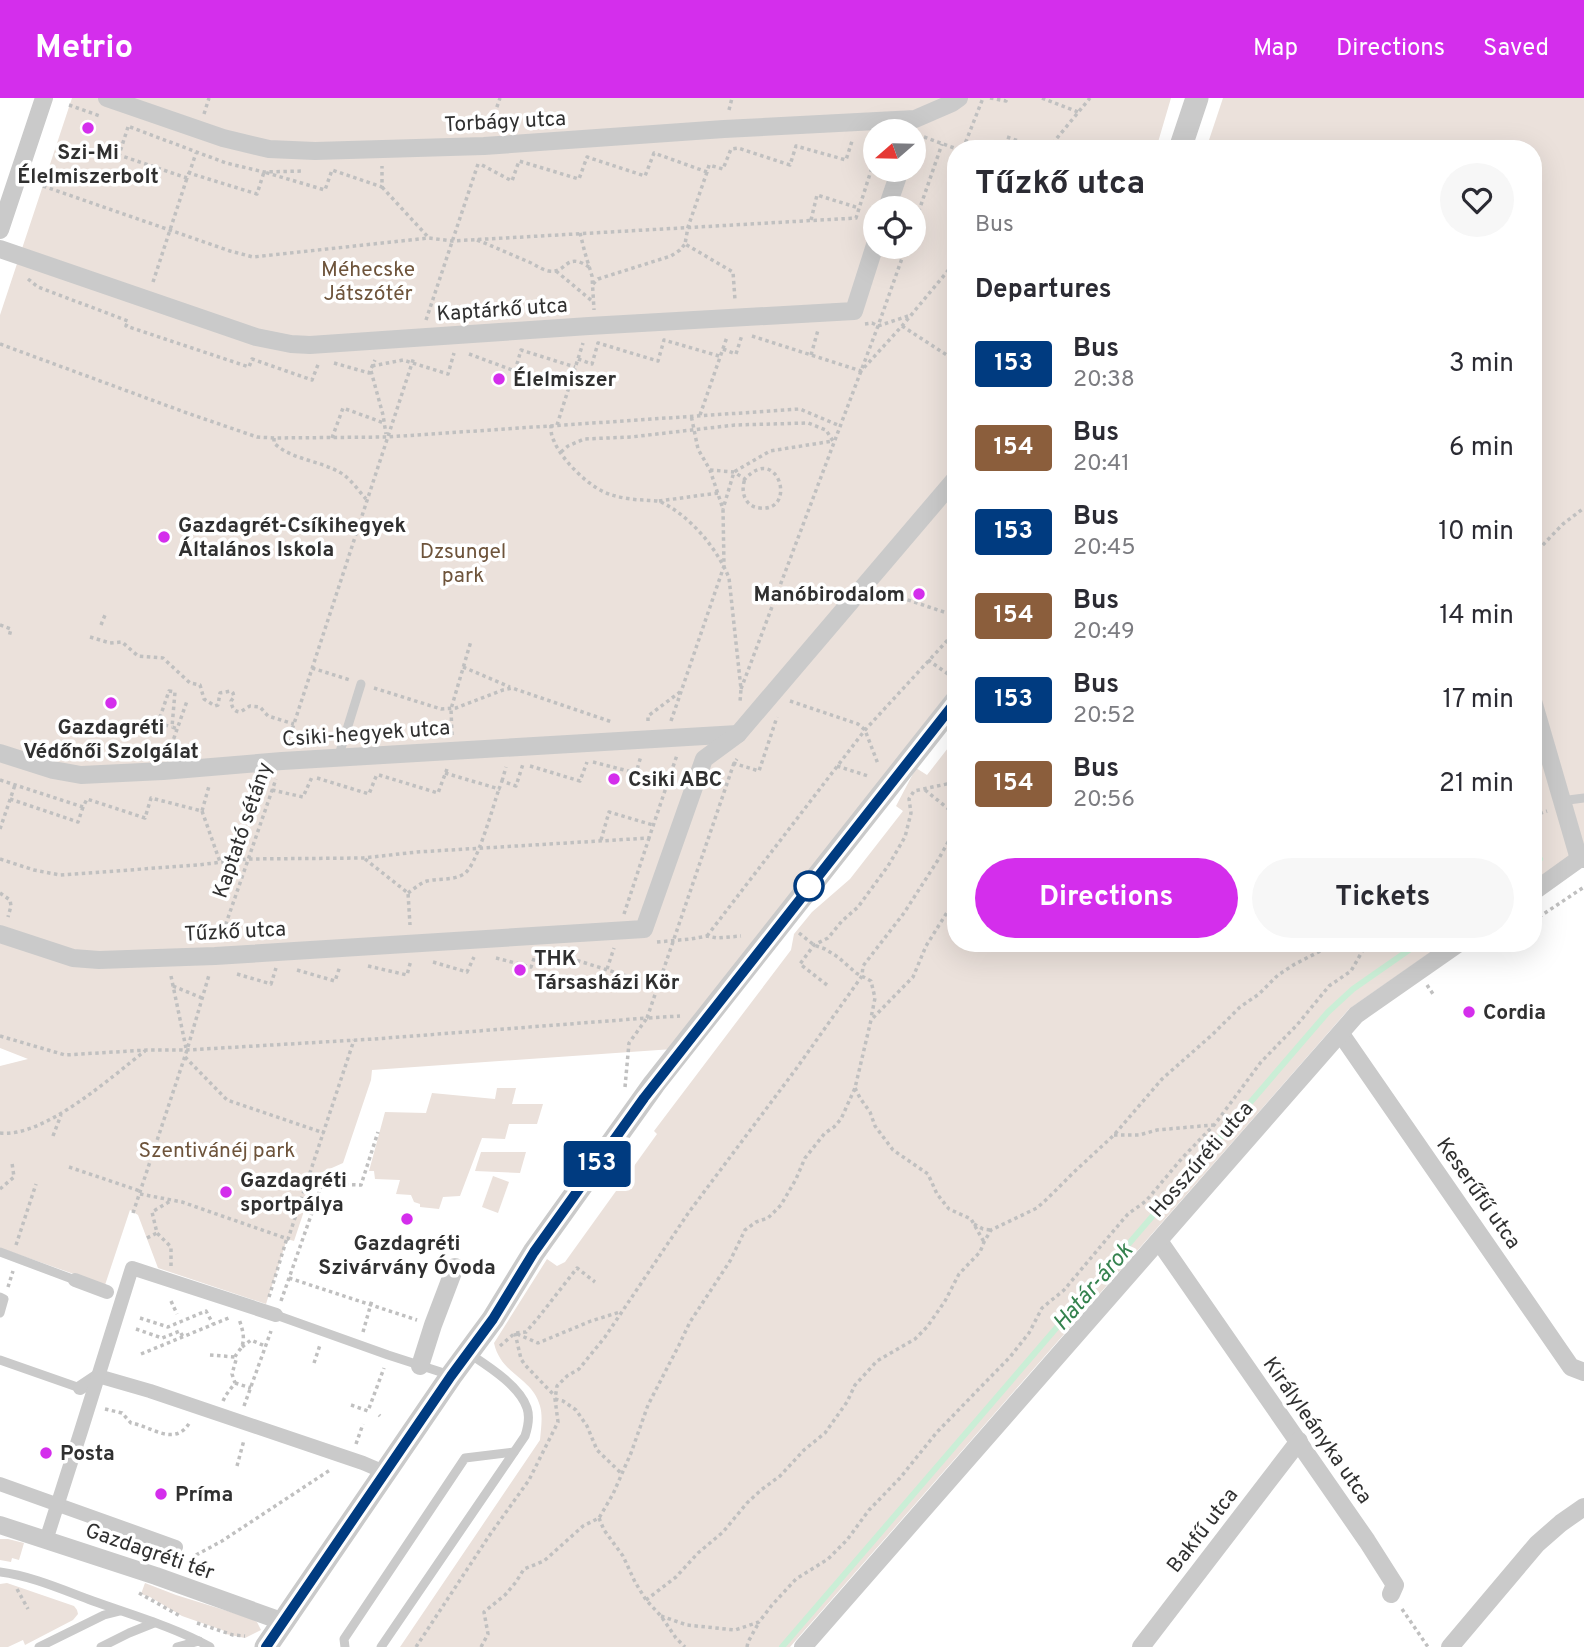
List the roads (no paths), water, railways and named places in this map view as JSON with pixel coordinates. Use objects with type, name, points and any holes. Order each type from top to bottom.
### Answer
[{"type":"street","points":[[0,230],[44,98]]},
{"type":"street","name":"Torbágy utca","points":[[107,98],[223,138],[269,149],[316,151],[481,154],[724,129],[863,123]]},
{"type":"street","name":"Torbágy utca","points":[[926,122],[959,98]]},
{"type":"street","points":[[1183,140],[1197,98]]},
{"type":"street","name":"Kaptárkő utca","points":[[0,249],[256,337],[310,345],[854,311],[871,259]]},
{"type":"street","points":[[738,734],[947,489]]},
{"type":"street","points":[[266,1647],[451,1376],[474,1358],[493,1319],[534,1252],[654,1084],[947,712]]},
{"type":"street","name":"Csiki-hegyek utca","points":[[0,753],[53,770],[82,775],[338,758],[452,743],[738,734]]},
{"type":"street","name":"Tűzkő utca","points":[[1,935],[53,953],[99,960],[215,956],[644,929],[704,759],[738,734]]},
{"type":"street","points":[[1542,744],[1555,806],[1581,859],[1542,886]]},
{"type":"street","name":"Hosszúréti utca","points":[[803,1647],[1356,1015],[1446,952]]},
{"type":"street","name":"Keserűfű utca","points":[[1341,1034],[1571,1367],[1584,1372]]},
{"type":"street","name":"Királyleányka utca","points":[[1159,1241],[1367,1541],[1395,1585],[1391,1594]]},
{"type":"street","points":[[420,1366],[455,1267]]},
{"type":"street","points":[[49,1531],[132,1268],[271,1310]]},
{"type":"street","points":[[75,1280],[107,1292]]},
{"type":"street","points":[[80,1388],[98,1376],[150,1391],[384,1472]]},
{"type":"street","name":"Bakfű utca","points":[[1141,1647],[1299,1441]]},
{"type":"street","points":[[0,1484],[176,1547]]},
{"type":"street","points":[[1450,1647],[1537,1544],[1560,1523],[1584,1507]]},
{"type":"street","name":"Gazdagréti tér","points":[[0,1525],[156,1576],[284,1622]]},
{"type":"lane","points":[[338,758],[361,684]]},
{"type":"lane","points":[[1555,806],[1584,798]]},
{"type":"lane","points":[[0,1252],[75,1280]]},
{"type":"lane","points":[[0,1313],[2,1298]]},
{"type":"lane","points":[[271,1310],[324,1332],[451,1376]]},
{"type":"lane","points":[[382,1647],[525,1436],[528,1409],[520,1395],[495,1372],[474,1358]]},
{"type":"lane","points":[[0,1360],[80,1388]]},
{"type":"lane","points":[[345,1647],[344,1639],[465,1458],[514,1452]]},
{"type":"lane","points":[[0,1572],[34,1579],[154,1623],[210,1647]]},
{"type":"lane","points":[[39,1647],[104,1615],[122,1611]]},
{"type":"lane","points":[[100,1647],[154,1623]]},
{"type":"lane","points":[[177,1647],[199,1641]]},
{"type":"waterway","name":"Határ-árok","points":[[782,1647],[1328,1012],[1353,989],[1406,952]]},
{"type":"place","name":"Szi-Mi Élelmiszerbolt","points":[[88,128]]},
{"type":"place","name":"Élelmiszer","points":[[499,379]]},
{"type":"place","name":"Gazdagrét-Csíkihegyek Általános Iskola","points":[[164,537]]},
{"type":"place","name":"Manóbirodalom","points":[[919,594]]},
{"type":"place","name":"Gazdagréti Védőnői Szolgálat","points":[[111,703]]},
{"type":"place","name":"Csiki ABC","points":[[614,779]]},
{"type":"place","name":"THK Társasházi Kör","points":[[520,970]]},
{"type":"place","name":"Cordia","points":[[1469,1012]]},
{"type":"place","name":"Gazdagréti sportpálya","points":[[226,1192]]},
{"type":"place","name":"Gazdagréti Szivárvány Óvoda","points":[[407,1219]]},
{"type":"place","name":"Posta","points":[[46,1453]]},
{"type":"place","name":"Príma","points":[[161,1494]]},
{"type":"park label","name":"Méhecske Játszótér","points":[[368,281]]},
{"type":"park label","name":"Dzsungel park","points":[[463,563]]},
{"type":"park label","name":"Szentivánéj park","points":[[217,1150]]}]
